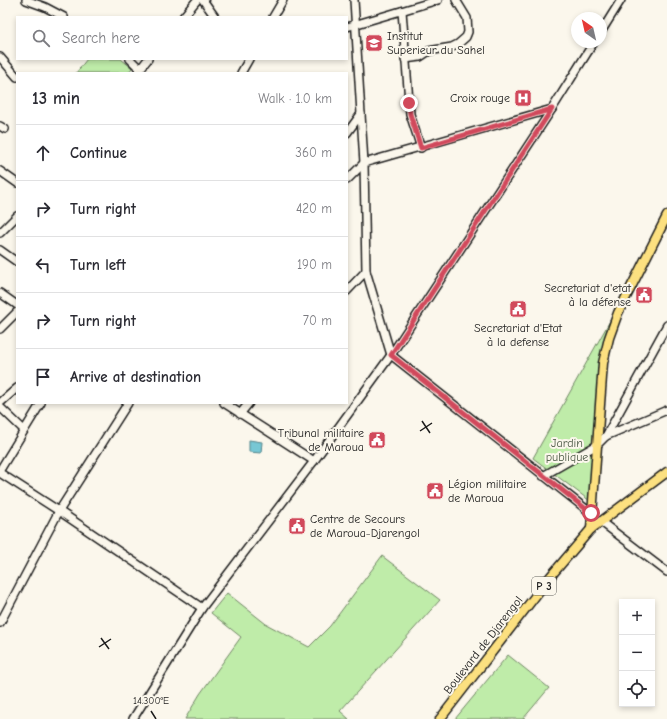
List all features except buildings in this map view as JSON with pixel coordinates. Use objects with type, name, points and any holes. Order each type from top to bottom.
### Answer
[{"type":"main road","points":[[591,529],[603,363],[609,338],[618,313],[667,216]]},
{"type":"main road","name":"Boulevard de Djarengol","points":[[440,719],[550,577],[591,529],[667,472]]},
{"type":"street","points":[[26,0],[45,7],[62,16]]},
{"type":"street","points":[[184,16],[197,0]]},
{"type":"street","points":[[204,0],[214,16]]},
{"type":"street","points":[[274,16],[283,0]]},
{"type":"street","points":[[354,0],[357,24],[364,163],[366,271],[391,355],[591,513]]},
{"type":"street","points":[[348,27],[402,11],[416,3],[438,0]]},
{"type":"street","points":[[405,59],[420,57],[429,51],[452,48],[466,36],[468,32],[467,18],[456,0]]},
{"type":"street","points":[[607,22],[621,0]]},
{"type":"street","points":[[402,11],[410,114],[421,148]]},
{"type":"street","points":[[133,719],[202,608],[314,461],[391,355],[590,48]]},
{"type":"street","points":[[0,57],[16,76]]},
{"type":"street","points":[[131,60],[138,71],[147,60]]},
{"type":"street","points":[[241,72],[246,61]]},
{"type":"street","points":[[348,179],[364,163],[421,148],[552,109]]},
{"type":"street","points":[[348,132],[361,114]]},
{"type":"street","points":[[2,175],[16,182]]},
{"type":"street","points":[[0,233],[16,217]]},
{"type":"street","points":[[0,250],[16,261]]},
{"type":"street","points":[[348,290],[366,271]]},
{"type":"street","points":[[0,293],[16,305]]},
{"type":"street","points":[[0,329],[16,313]]},
{"type":"street","points":[[543,476],[597,445],[606,436],[667,325]]},
{"type":"street","points":[[0,403],[16,389]]},
{"type":"street","points":[[39,404],[0,472],[59,510],[202,608]]},
{"type":"street","points":[[0,623],[59,510],[127,404]]},
{"type":"street","points":[[225,404],[314,461]]},
{"type":"street","points":[[240,414],[248,404]]},
{"type":"street","points":[[0,407],[24,430]]},
{"type":"street","points":[[606,436],[667,410]]},
{"type":"street","points":[[600,521],[667,572]]},
{"type":"green space","points":[[86,60],[122,60],[132,68],[129,72],[77,72]]},
{"type":"green space","name":"Jardin publique","points":[[616,310],[600,363],[590,501],[533,458]]},
{"type":"green space","points":[[382,556],[440,600],[340,711],[349,719],[185,719],[200,694],[241,637],[211,613],[227,593],[266,624],[309,647],[330,626]]},
{"type":"green space","points":[[508,655],[549,688],[523,719],[455,719]]},
{"type":"water","points":[[249,440],[262,442],[261,453],[249,452]]},
{"type":"place","name":"Institut Superieur du Sahel","points":[[374,43]]},
{"type":"place","name":"Croix rouge","points":[[523,98]]},
{"type":"place","name":"Secretariat d'etat à la défense","points":[[644,295]]},
{"type":"place","name":"Secretariat d'Etat à la defense","points":[[518,309]]},
{"type":"place","name":"Tribunal militaire de Maroua","points":[[377,440]]},
{"type":"place","name":"Légion militaire de Maroua","points":[[435,491]]},
{"type":"place","name":"Centre de Secours de Maroua-Djarengol","points":[[297,526]]},
{"type":"route","points":[[409,103],[410,114],[421,148],[552,109],[391,355],[591,513]]}]
